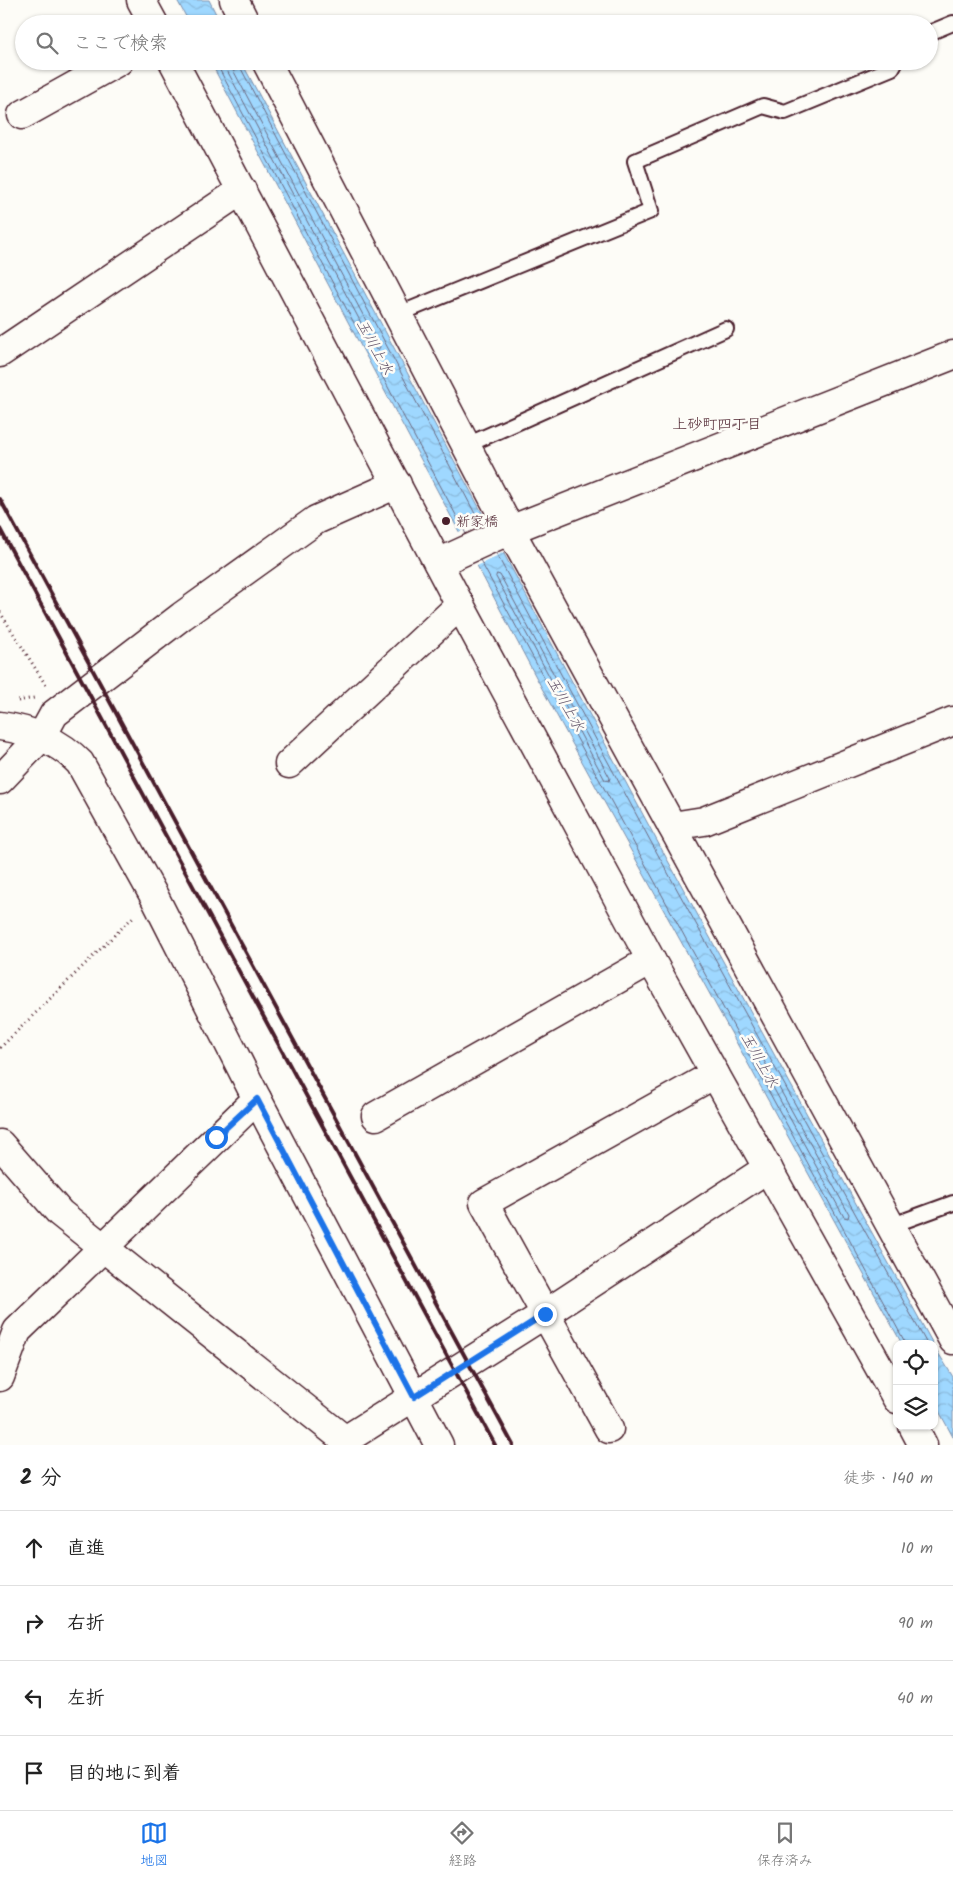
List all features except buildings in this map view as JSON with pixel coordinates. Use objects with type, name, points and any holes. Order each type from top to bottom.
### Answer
[{"type":"street","points":[[141,0],[149,15]]},
{"type":"street","points":[[234,0],[242,15]]},
{"type":"street","points":[[22,115],[103,70]]},
{"type":"street","points":[[178,70],[397,484],[445,560],[460,606],[651,960],[893,1392]]},
{"type":"street","points":[[271,70],[467,445],[504,532],[672,826],[953,1340]]},
{"type":"street","points":[[0,353],[242,190]]},
{"type":"street","points":[[445,560],[504,532],[953,355]]},
{"type":"street","points":[[0,780],[42,736],[54,714],[182,616],[316,520],[397,484]]},
{"type":"street","points":[[290,764],[460,606]]},
{"type":"street","points":[[4,715],[26,730],[42,736],[66,750],[80,763],[107,808],[439,1445]]},
{"type":"street","points":[[672,826],[704,821],[953,721]]},
{"type":"street","points":[[376,1116],[651,960]]},
{"type":"street","points":[[610,1429],[484,1204],[715,1074]]},
{"type":"street","points":[[0,1377],[17,1331],[257,1099]]},
{"type":"street","points":[[0,1144],[48,1202],[345,1440],[545,1314],[768,1168]]},
{"type":"street","points":[[914,1430],[923,1445]]},
{"type":"lane","points":[[938,29],[953,23]]},
{"type":"lane","points":[[399,314],[651,211],[636,161],[763,106],[785,112],[887,70]]},
{"type":"lane","points":[[467,445],[726,329]]},
{"type":"lane","points":[[890,1226],[953,1203]]},
{"type":"path","points":[[0,612],[52,694]]},
{"type":"path","points":[[4,715],[43,696]]},
{"type":"path","points":[[0,1048],[154,896]]},
{"type":"water","points":[[177,0],[209,0],[216,15],[185,15]]},
{"type":"water","name":"玉川上水","points":[[215,70],[246,70],[656,839],[931,1340],[900,1340],[545,694]]},
{"type":"water","points":[[938,1353],[953,1377],[953,1437],[938,1409]]},
{"type":"pier","name":"新家橋","points":[[485,518],[504,552],[475,567],[457,533]]},
{"type":"railway","points":[[0,499],[513,1445]]},
{"type":"railway","points":[[0,529],[495,1445]]},
{"type":"place","name":"新家橋","points":[[446,521]]},
{"type":"district","name":"上砂町四丁目","points":[[717,424]]},
{"type":"route","points":[[216,1137],[257,1099],[414,1397],[545,1314]]}]
